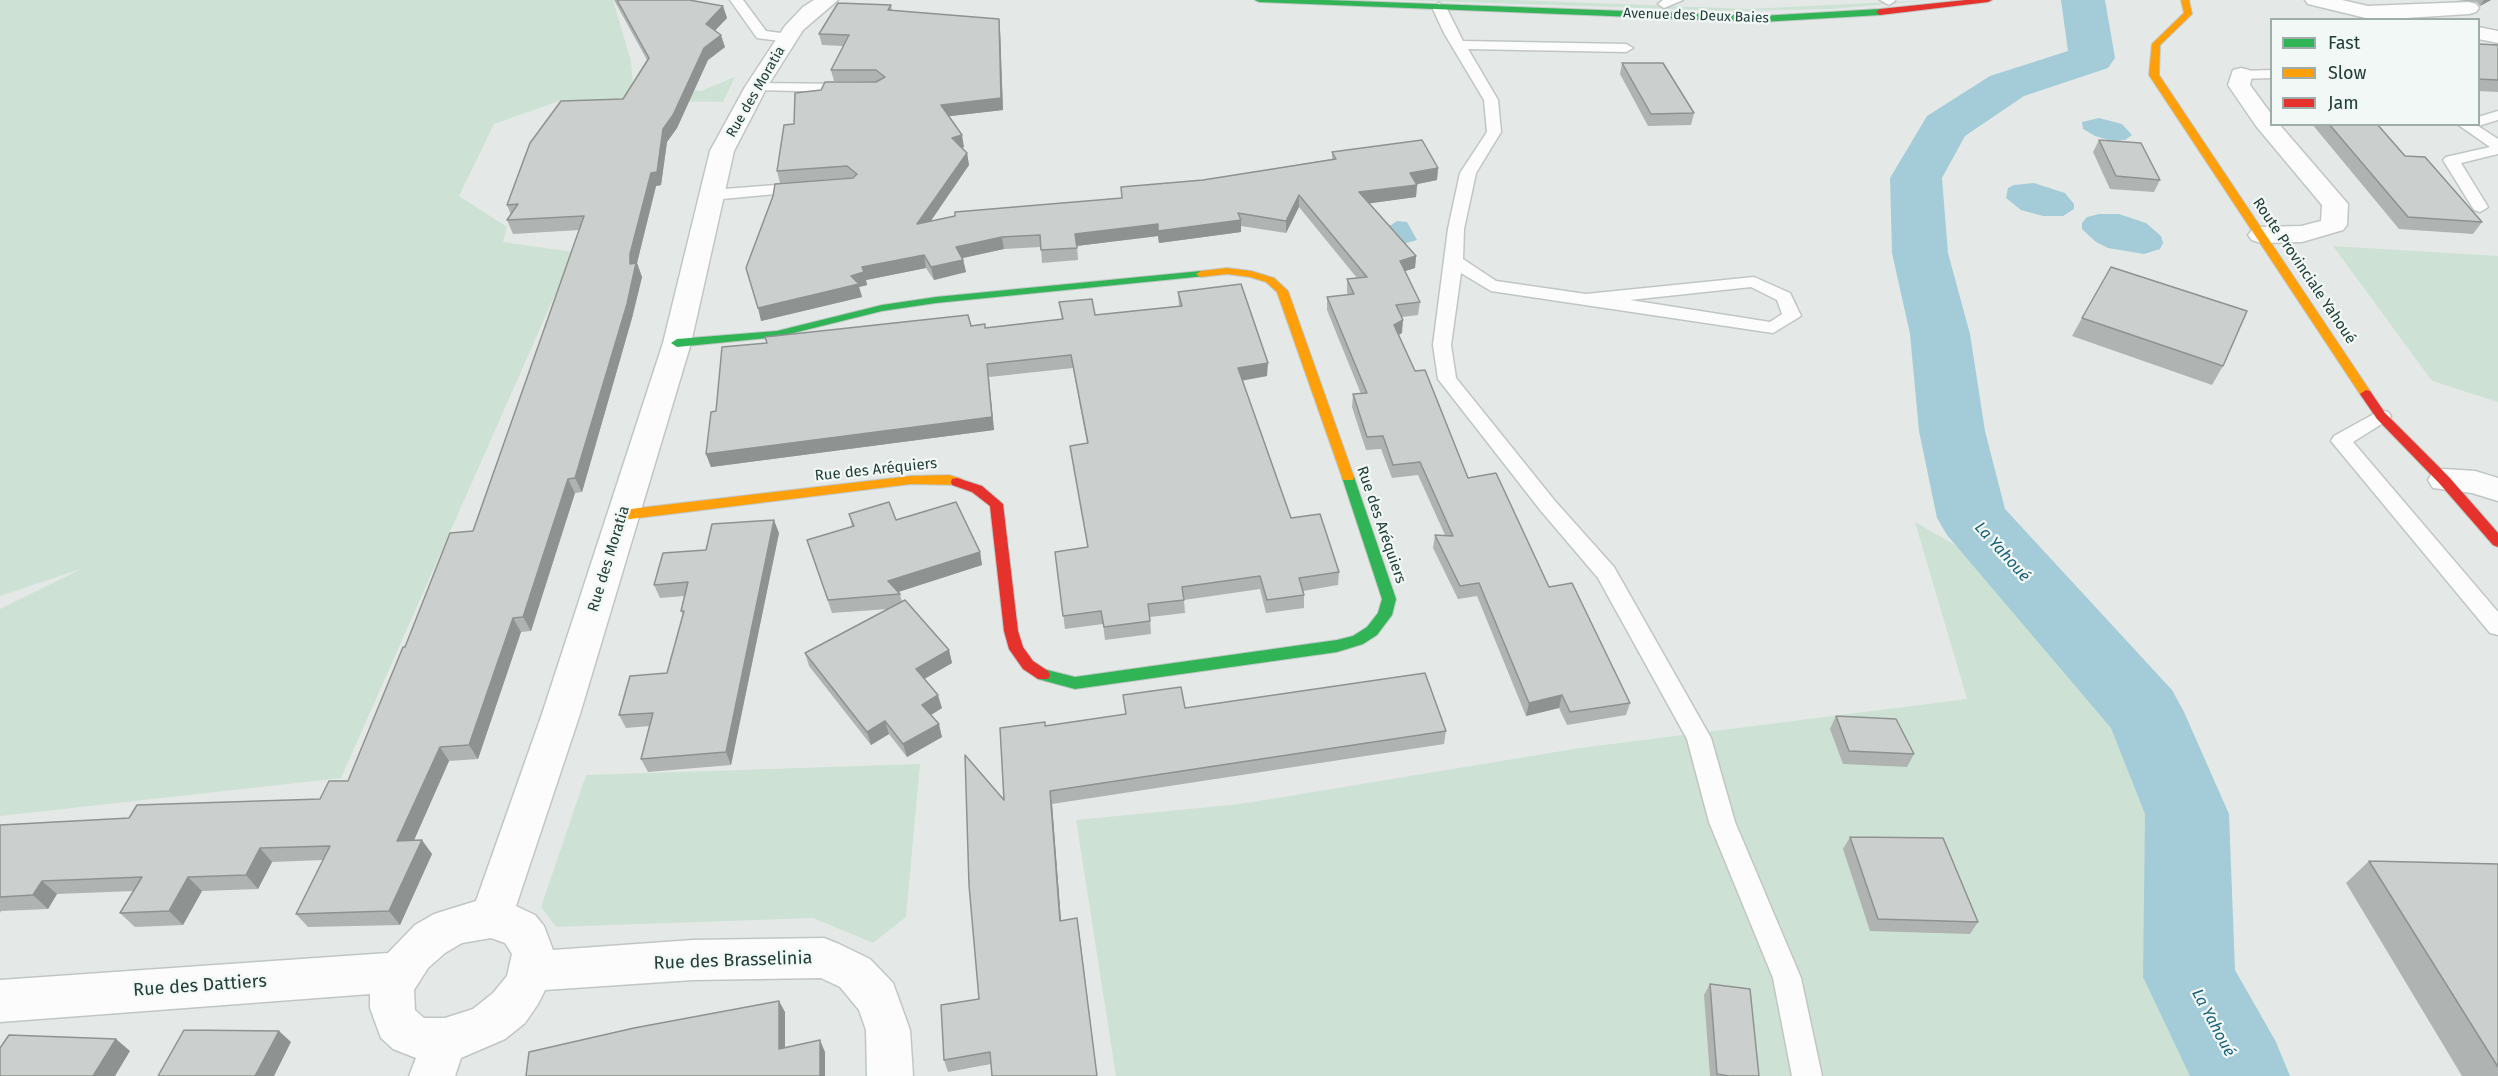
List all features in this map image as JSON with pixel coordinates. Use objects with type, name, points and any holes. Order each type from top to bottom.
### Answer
[{"type":"main road","name":"Avenue des Deux Baies","points":[[1259,0],[1761,19],[1875,13],[1988,0]]},
{"type":"main road","name":"Avenue des Deux Baies","points":[[1554,0],[1671,2],[1750,8],[1896,0]]},
{"type":"main road","name":"Route Provinciale Yahoué","points":[[2185,0],[2188,14],[2156,44],[2154,75],[2380,416],[2444,480],[2498,542]]},
{"type":"main road","name":"Rue des Aréquiers","points":[[622,515],[911,480],[949,479],[968,486],[996,504],[1011,631],[1016,649],[1028,665],[1049,678],[1075,683],[1337,646],[1358,640],[1372,631],[1384,615],[1389,599],[1334,437],[1282,291],[1270,280],[1251,274],[1227,271],[936,300],[882,308],[777,334],[677,343]]},
{"type":"street","name":"Rue des Moratia","points":[[491,919],[561,714],[677,343],[722,151],[793,21],[828,0]]},
{"type":"street","points":[[2315,0],[2397,18]]},
{"type":"street","points":[[2367,12],[2469,8]]},
{"type":"street","points":[[2480,33],[2498,37]]},
{"type":"street","points":[[2241,75],[2239,85],[2264,122],[2335,204],[2334,225],[2302,234],[2261,235]]},
{"type":"street","points":[[2444,480],[2475,482],[2498,490]]},
{"type":"street","points":[[491,919],[507,921],[524,934],[533,954],[531,971],[516,999],[489,1024],[467,1035],[439,1058],[424,1040],[409,1034],[397,1023],[392,1008],[392,990],[400,972],[413,954],[430,939],[449,928],[470,921],[491,919]]},
{"type":"street","name":"Rue des Brasselinia","points":[[531,971],[693,960],[824,958],[855,973],[877,998],[888,1030],[890,1076]]},
{"type":"street","name":"Rue des Dattiers","points":[[0,1001],[400,972]]},
{"type":"lane","points":[[736,0],[762,35],[793,21]]},
{"type":"lane","points":[[1439,7],[1491,100],[1494,132],[1467,173],[1456,229],[1454,261],[1442,345],[1447,379],[1548,506],[1606,573],[1699,738],[1722,822],[1787,978],[1807,1076]]},
{"type":"lane","points":[[1459,45],[1626,48]]},
{"type":"lane","points":[[2241,75],[2270,74]]},
{"type":"lane","points":[[756,87],[867,88]]},
{"type":"lane","points":[[2468,126],[2498,147],[2480,156],[2451,160],[2480,207]]},
{"type":"lane","points":[[712,195],[815,188]]},
{"type":"lane","points":[[1454,261],[1491,286],[1773,328],[1792,316],[1784,297],[1754,282],[1587,299]]},
{"type":"lane","points":[[2380,416],[2341,441],[2498,627]]},
{"type":"green space","points":[[0,0],[613,0],[631,61],[633,85],[701,91],[735,77],[723,102],[562,100],[494,124],[459,196],[507,227],[503,242],[574,252],[341,778],[0,816],[0,609],[81,569],[0,596]]},
{"type":"green space","points":[[1397,0],[1515,0],[1748,9],[1933,0],[1831,9],[1739,11]]},
{"type":"green space","points":[[2333,246],[2498,256],[2498,402],[2432,381]]},
{"type":"green space","points":[[1915,522],[1995,568],[2127,717],[2160,833],[2173,986],[2215,1076],[1116,1076],[1076,820],[1240,804],[1580,748],[1967,699]]},
{"type":"green space","points":[[920,764],[906,917],[873,943],[813,918],[556,927],[541,907],[586,775]]},
{"type":"water","points":[[2099,118],[2122,124],[2132,135],[2125,140],[2112,141],[2095,136],[2083,129],[2082,122]]},
{"type":"water","points":[[2034,183],[2065,193],[2074,204],[2074,209],[2063,216],[2043,216],[2021,210],[2006,198],[2008,188],[2014,185]]},
{"type":"water","points":[[2099,214],[2119,214],[2146,223],[2161,236],[2163,243],[2160,249],[2144,254],[2108,248],[2096,242],[2082,229],[2082,223],[2087,217]]},
{"type":"water","points":[[1397,221],[1407,222],[1417,240],[1403,244],[1388,227]]},
{"type":"building","points":[[617,0],[689,0],[723,6],[706,24],[721,35],[704,48],[673,115],[663,129],[657,172],[651,173],[630,254],[630,264],[636,263],[627,304],[575,478],[568,479],[523,617],[513,618],[469,745],[440,747],[397,841],[422,840],[389,911],[296,914],[330,846],[260,848],[246,875],[188,877],[169,911],[120,913],[142,877],[42,881],[33,895],[0,897],[0,825],[129,818],[137,805],[320,799],[329,781],[348,781],[450,533],[473,531],[584,216],[507,220],[518,204],[507,205],[530,143],[561,101],[623,99],[649,58]]},
{"type":"building","points":[[838,3],[891,5],[888,10],[999,19],[1001,98],[941,105],[962,135],[952,138],[967,153],[917,224],[955,216],[955,212],[1122,198],[1121,187],[1203,180],[1336,159],[1332,152],[1422,140],[1438,168],[1410,173],[1417,185],[1359,192],[1416,256],[1400,261],[1420,302],[1396,305],[1403,320],[1394,325],[1415,371],[1425,370],[1468,478],[1496,473],[1549,587],[1572,583],[1630,703],[1570,712],[1562,695],[1529,703],[1479,583],[1460,586],[1435,535],[1453,536],[1420,462],[1393,465],[1383,436],[1367,437],[1353,394],[1367,393],[1327,297],[1354,294],[1347,279],[1367,277],[1299,195],[1286,221],[1238,213],[1241,220],[1158,231],[1158,224],[1075,234],[1077,248],[1041,250],[1040,235],[1002,237],[956,247],[963,260],[931,267],[924,255],[862,267],[864,272],[851,276],[859,284],[758,308],[746,268],[773,196],[775,184],[853,178],[857,174],[847,166],[777,171],[784,125],[794,124],[795,93],[821,90],[825,82],[876,82],[885,77],[876,70],[831,70],[849,35],[819,34]]},
{"type":"building","points":[[2480,44],[2498,45],[2498,80],[2480,79]]},
{"type":"building","points":[[1622,63],[1663,63],[1694,113],[1651,114]]},
{"type":"building","points":[[2331,126],[2379,126],[2405,156],[2425,157],[2482,222],[2408,217]]},
{"type":"building","points":[[2099,140],[2141,143],[2160,180],[2116,176]]},
{"type":"building","points":[[2111,267],[2247,311],[2223,366],[2082,318]]},
{"type":"building","points":[[1241,284],[1268,363],[1238,368],[1291,518],[1320,514],[1339,572],[1299,578],[1304,595],[1267,600],[1260,576],[1182,587],[1184,600],[1148,604],[1150,621],[1104,627],[1101,611],[1063,616],[1055,552],[1088,547],[1070,446],[1088,443],[1071,355],[987,364],[992,417],[706,454],[711,412],[716,411],[722,347],[767,343],[765,337],[968,315],[971,326],[985,324],[985,328],[1063,319],[1059,302],[1092,299],[1095,315],[1182,306],[1178,292]]},
{"type":"building","points":[[889,502],[896,520],[956,502],[980,552],[888,581],[900,594],[828,600],[807,540],[854,526],[849,514]]},
{"type":"building","points":[[774,520],[726,752],[641,759],[653,713],[619,715],[630,676],[667,673],[684,611],[681,611],[688,582],[654,585],[663,553],[706,550],[712,524]]},
{"type":"building","points":[[905,600],[949,650],[916,669],[938,695],[922,705],[939,724],[903,744],[885,721],[867,732],[805,653]]},
{"type":"building","points":[[1425,673],[1446,731],[1050,791],[1060,921],[1077,918],[1097,1076],[992,1076],[990,1052],[944,1060],[941,1005],[979,999],[969,885],[965,755],[1004,800],[1000,728],[1045,722],[1045,726],[1126,714],[1123,695],[1181,687],[1185,708]]},
{"type":"building","points":[[1836,716],[1896,719],[1914,754],[1849,751]]},
{"type":"building","points":[[1850,837],[1943,838],[1978,922],[1878,919]]},
{"type":"building","points":[[2369,861],[2498,864],[2498,1067]]},
{"type":"building","points":[[1710,984],[1750,989],[1759,1076],[1717,1074]]},
{"type":"building","points":[[779,1001],[779,1049],[820,1040],[820,1076],[526,1076],[529,1052],[634,1028]]},
{"type":"building","points":[[184,1030],[279,1031],[255,1076],[158,1076]]},
{"type":"building","points":[[9,1035],[116,1039],[93,1076],[0,1076],[0,1048]]},
{"type":"waterway","name":"La Yahoué","points":[[2083,0],[2092,58],[2007,86],[1945,127],[1916,178],[1920,253],[1940,334],[1952,431],[1972,518],[2144,712],[2187,814],[2189,977],[2241,1076]]},
{"type":"traffic: fast","points":[[1259,0],[1761,19],[1880,12]]},
{"type":"traffic: fast","points":[[677,343],[777,334],[882,308],[936,300],[1201,274]]},
{"type":"traffic: fast","points":[[1043,675],[1075,683],[1337,646],[1358,640],[1372,631],[1385,615],[1389,599],[1348,477]]},
{"type":"traffic: slow","points":[[2185,0],[2188,14],[2156,44],[2154,75],[2366,394]]},
{"type":"traffic: slow","points":[[1201,274],[1227,271],[1251,274],[1270,280],[1282,291],[1348,477]]},
{"type":"traffic: slow","points":[[622,515],[911,480],[949,479],[957,482]]},
{"type":"traffic: jam","points":[[1880,12],[1988,0]]},
{"type":"traffic: jam","points":[[2366,394],[2381,416],[2444,480],[2498,542]]},
{"type":"traffic: jam","points":[[957,482],[977,489],[996,504],[1011,631],[1016,649],[1028,665],[1043,675]]}]
